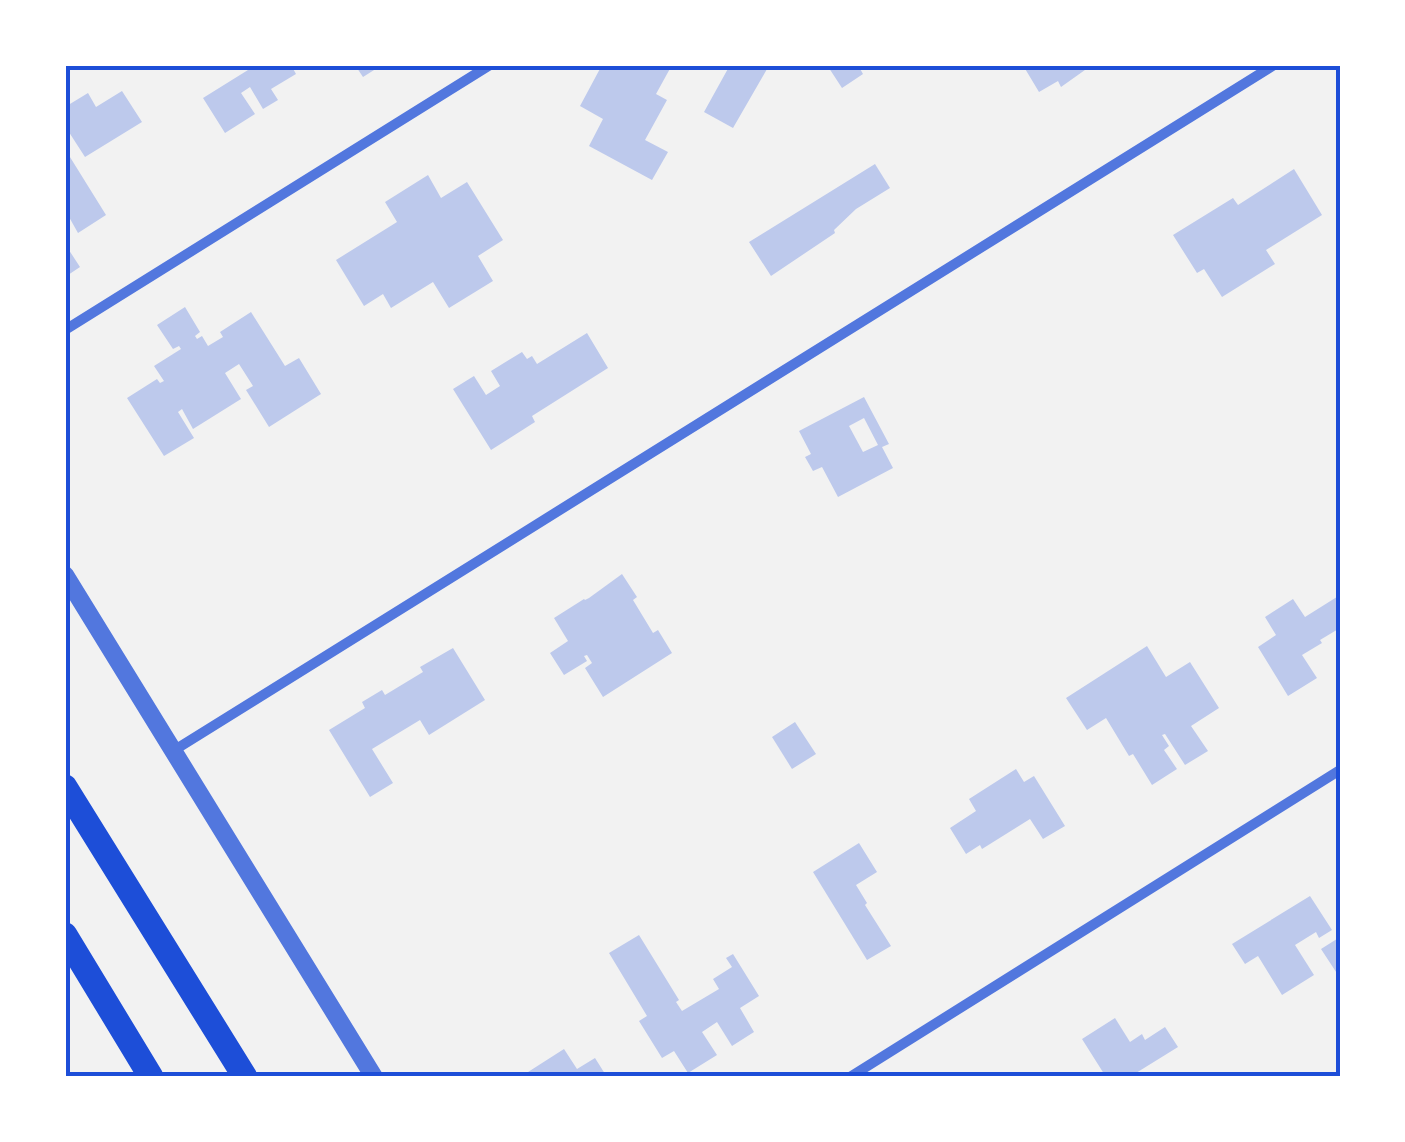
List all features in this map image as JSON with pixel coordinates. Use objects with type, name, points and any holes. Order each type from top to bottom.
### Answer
[{"type":"highway","points":[[65,787],[244,1077]]},
{"type":"highway","points":[[65,935],[151,1077]]},
{"type":"street","points":[[65,330],[490,65]]},
{"type":"street","points":[[173,751],[1274,65]]},
{"type":"street","points":[[65,575],[374,1077]]},
{"type":"street","points":[[850,1077],[1340,770]]},
{"type":"building","points":[[245,65],[291,65],[296,74],[271,89],[278,100],[263,109],[250,87],[241,93],[255,114],[225,133],[203,98],[248,70]]},
{"type":"building","points":[[355,65],[382,65],[363,77]]},
{"type":"building","points":[[602,65],[672,65],[656,94],[667,100],[645,140],[668,152],[652,180],[589,146],[603,119],[580,106]]},
{"type":"building","points":[[730,65],[760,65],[767,69],[733,128],[704,112]]},
{"type":"building","points":[[827,65],[858,65],[863,74],[842,88]]},
{"type":"building","points":[[1092,65],[1061,87],[1058,81],[1039,92],[1024,67]]},
{"type":"building","points":[[122,91],[142,122],[85,157],[65,126],[65,107],[88,93],[96,107]]},
{"type":"building","points":[[65,149],[106,215],[78,233],[69,217],[65,219]]},
{"type":"building","points":[[875,164],[890,188],[856,209],[835,233],[771,276],[749,242]]},
{"type":"building","points":[[1294,169],[1322,215],[1266,250],[1275,264],[1222,297],[1204,269],[1197,273],[1173,235],[1233,198],[1238,205]]},
{"type":"building","points":[[428,175],[441,198],[467,182],[503,240],[478,256],[493,281],[449,308],[433,282],[391,308],[383,294],[364,306],[336,260],[397,222],[385,202]]},
{"type":"building","points":[[65,244],[80,267],[65,277]]},
{"type":"building","points":[[185,307],[200,332],[195,336],[202,336],[208,346],[223,337],[220,332],[251,312],[285,366],[299,358],[321,394],[269,427],[246,390],[253,386],[239,364],[225,373],[241,399],[193,429],[182,409],[178,412],[194,438],[164,456],[127,398],[157,379],[160,383],[164,381],[154,366],[181,349],[173,349],[157,325]]},
{"type":"building","points":[[587,333],[608,368],[532,416],[535,422],[491,450],[453,389],[474,376],[486,395],[500,386],[491,371],[522,352],[527,359],[532,356],[537,364]]},
{"type":"building","points":[[864,397],[889,444],[882,447],[893,468],[838,497],[822,467],[813,471],[805,457],[811,454],[799,431]],"holes":[[[864,418],[878,445],[863,452],[849,426]]]},
{"type":"building","points":[[622,574],[653,633],[658,630],[672,653],[603,697],[585,668],[592,663],[587,655],[587,661],[564,675],[550,653],[568,641],[554,618]]},
{"type":"building","points":[[1340,595],[1340,628],[1302,655],[1317,678],[1288,696],[1258,647],[1276,635],[1265,617],[1293,599],[1305,617]]},
{"type":"building","points":[[1147,646],[1166,677],[1190,662],[1219,708],[1191,726],[1208,751],[1185,765],[1162,735],[1169,746],[1164,750],[1177,769],[1152,785],[1106,718],[1087,730],[1066,698]]},
{"type":"building","points":[[453,648],[485,700],[429,735],[420,720],[372,749],[393,783],[370,797],[329,730],[365,708],[362,702],[382,690],[385,695],[423,672],[420,667]]},
{"type":"building","points":[[795,722],[816,754],[792,769],[772,737]]},
{"type":"building","points":[[1016,769],[1024,782],[1034,776],[1065,826],[1043,839],[1030,819],[982,849],[980,845],[966,854],[950,828],[976,811],[969,799]]},
{"type":"building","points":[[859,843],[877,872],[856,885],[891,946],[867,960],[813,872]]},
{"type":"building","points":[[1310,896],[1332,930],[1319,938],[1316,932],[1295,945],[1314,975],[1282,995],[1258,956],[1245,964],[1232,944]]},
{"type":"building","points":[[639,935],[682,1011],[719,989],[713,979],[732,967],[726,958],[733,954],[759,996],[740,1008],[754,1032],[732,1046],[717,1022],[702,1032],[717,1055],[688,1073],[674,1051],[662,1058],[639,1021],[647,1016],[609,953]]},
{"type":"building","points":[[1340,937],[1340,978],[1321,949]]},
{"type":"building","points":[[1115,1018],[1130,1042],[1142,1034],[1145,1040],[1165,1027],[1178,1047],[1136,1073],[1138,1077],[1106,1077],[1082,1039]]},
{"type":"building","points":[[564,1049],[577,1069],[595,1058],[607,1077],[531,1077],[528,1072]]}]
